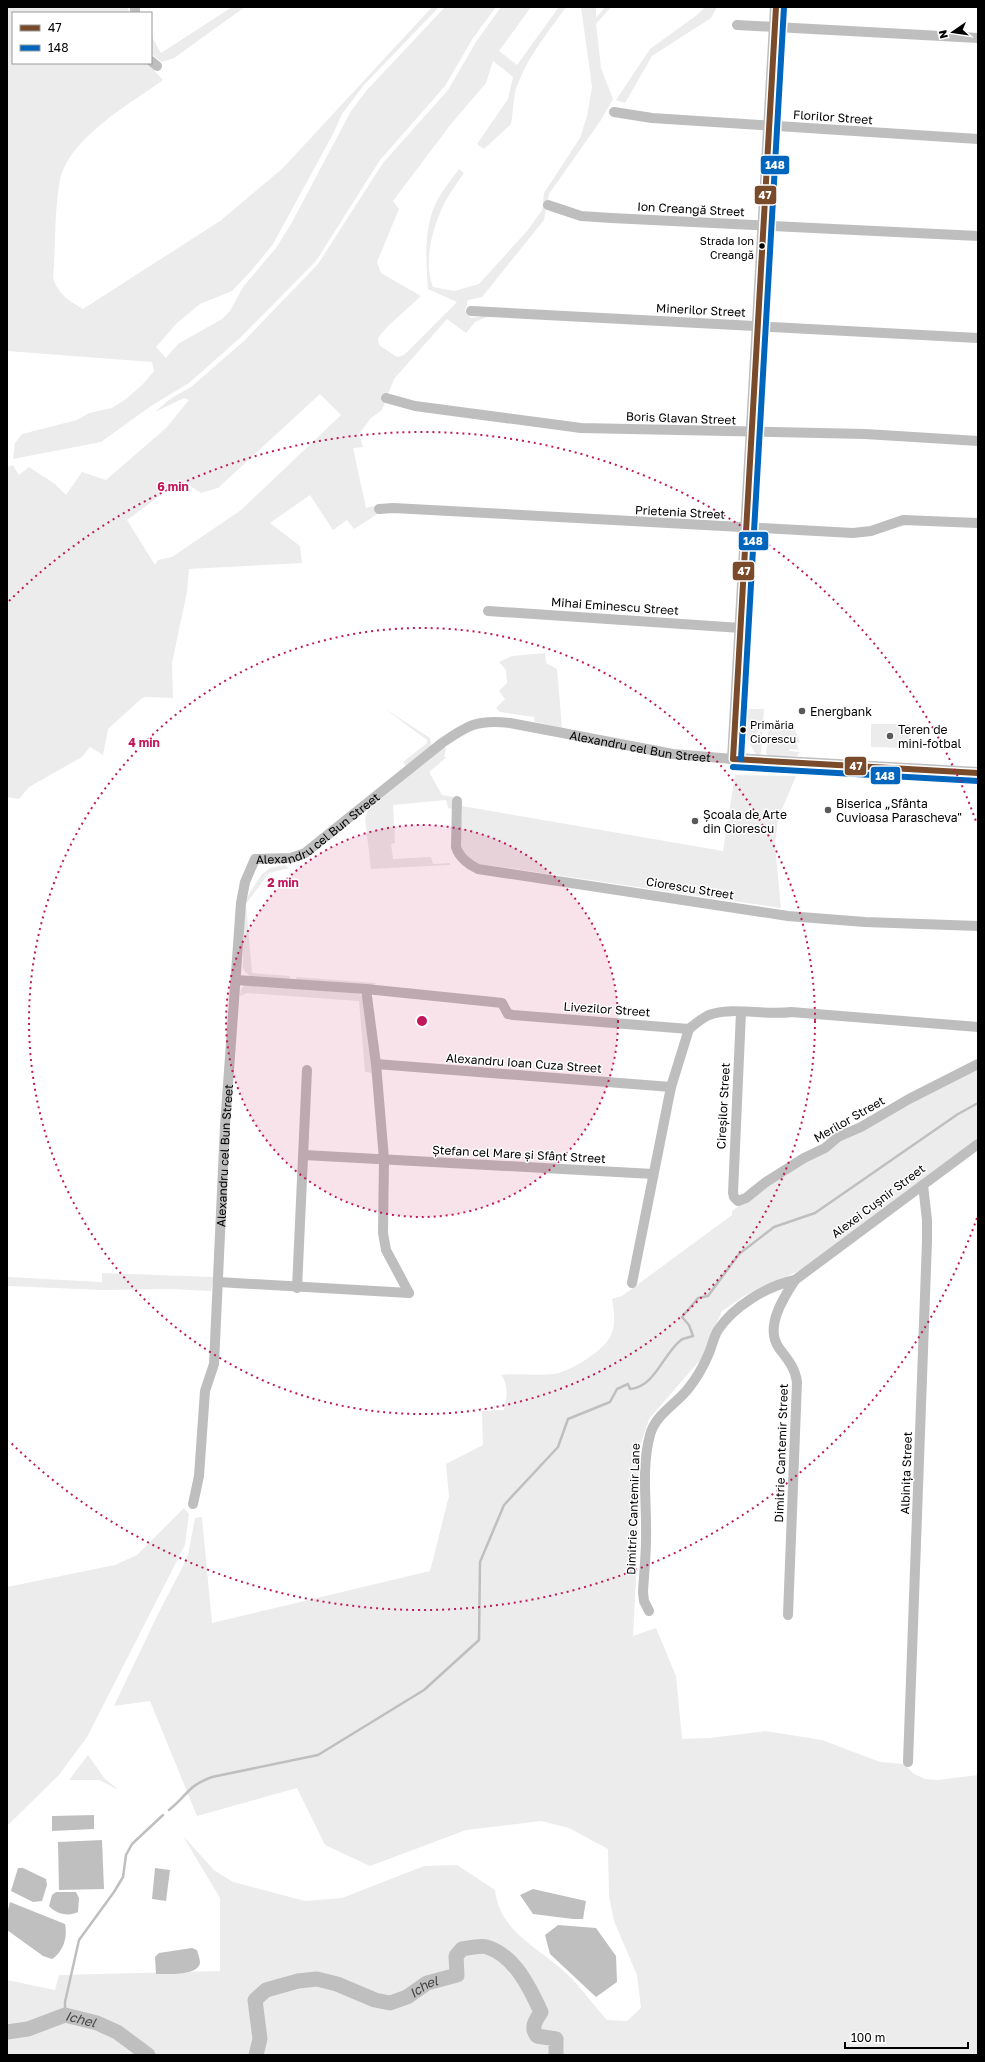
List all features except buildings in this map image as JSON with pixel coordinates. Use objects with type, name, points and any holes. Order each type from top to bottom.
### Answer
[{"type":"street","points":[[733,759],[745,528],[776,7]]},
{"type":"street","points":[[737,25],[978,38]]},
{"type":"street","name":"Florilor Street","points":[[614,112],[652,118],[978,139]]},
{"type":"street","name":"Ion Creangă Street","points":[[548,205],[581,216],[978,236]]},
{"type":"street","name":"Minerilor Street","points":[[471,311],[978,338]]},
{"type":"street","name":"Boris Glavan Street","points":[[386,398],[415,406],[581,428],[751,433],[865,434],[978,441]]},
{"type":"street","name":"Prietenia Street","points":[[379,509],[401,508],[853,533],[871,530],[903,520],[978,523]]},
{"type":"street","name":"Mihai Eminescu Street","points":[[488,611],[741,628]]},
{"type":"street","name":"Alexandru cel Bun Street","points":[[194,1504],[199,1476],[205,1391],[214,1364],[225,1126],[241,903],[245,882],[255,859],[291,858],[305,853],[442,743],[471,725],[484,721],[496,721],[673,754],[733,759],[978,773]]},
{"type":"street","name":"Ciorescu Street","points":[[457,801],[456,848],[458,853],[472,866],[478,869],[788,916],[865,922],[978,926]]},
{"type":"street","name":"Livezilor Street","points":[[236,980],[366,989],[502,1003],[508,1014],[513,1015],[689,1029]]},
{"type":"street","points":[[218,1282],[297,1288],[409,1293],[386,1250],[383,1233],[384,1159],[376,1064],[366,989]]},
{"type":"street","points":[[632,1283],[671,1087],[689,1029],[710,1015],[741,1012],[776,1014],[791,1012],[978,1027]]},
{"type":"street","name":"Cireșilor Street","points":[[736,1200],[733,1193],[741,1012]]},
{"type":"street","name":"Alexandru Ioan Cuza Street","points":[[376,1064],[671,1087]]},
{"type":"street","name":"Merilor Street","points":[[736,1200],[746,1198],[766,1182],[804,1158],[825,1148],[838,1137],[861,1127],[909,1098],[978,1064]]},
{"type":"street","points":[[297,1288],[304,1155],[306,1070]]},
{"type":"street","name":"Alexei Cușnir Street","points":[[795,1280],[978,1144]]},
{"type":"street","name":"Ștefan cel Mare și Sfânt Street","points":[[304,1155],[653,1174]]},
{"type":"street","name":"Albinița Street","points":[[908,1762],[927,1241],[927,1220],[923,1185]]},
{"type":"street","name":"Dimitrie Cantemir Lane","points":[[649,1611],[643,1597],[646,1537],[645,1474],[650,1435],[656,1420],[688,1389],[708,1355],[717,1331],[730,1316],[762,1292],[782,1282],[795,1280]]},
{"type":"street","name":"Dimitrie Cantemir Street","points":[[788,1615],[797,1382],[793,1366],[776,1344],[774,1328],[781,1302],[795,1280]]},
{"type":"shaded area","points":[[7,7],[128,7],[129,12],[12,12],[12,64],[148,64],[163,80],[118,111],[88,136],[75,150],[66,165],[60,180],[57,205],[53,278],[61,293],[83,309],[220,221],[283,168],[432,7],[439,7],[364,85],[342,114],[333,134],[273,244],[252,270],[232,291],[200,304],[177,323],[156,347],[166,358],[178,344],[222,319],[230,311],[243,287],[276,248],[291,224],[351,111],[367,90],[445,7],[496,7],[473,38],[445,86],[380,160],[316,261],[241,337],[189,383],[151,406],[101,442],[13,459],[15,443],[22,434],[77,420],[89,413],[112,408],[126,399],[142,385],[154,371],[152,362],[7,351]]},
{"type":"shaded area","points":[[232,7],[245,7],[174,58],[162,62],[152,55],[152,34],[153,39],[161,53]]},
{"type":"shaded area","points":[[501,7],[531,7],[499,51],[517,65],[559,7],[566,7],[537,48],[524,70],[515,93],[511,124],[484,149],[477,144],[508,99],[513,77],[493,61],[486,83],[451,124],[393,201],[399,209],[377,262],[381,273],[421,296],[387,327],[378,338],[379,345],[397,357],[404,355],[457,302],[428,289],[426,255],[428,232],[433,209],[443,191],[459,169],[464,173],[442,208],[431,240],[429,260],[430,279],[433,287],[454,291],[479,284],[527,231],[542,210],[544,193],[580,138],[587,116],[592,87],[581,7],[596,7],[596,18],[605,7],[611,7],[596,24],[601,68],[613,99],[601,120],[549,194],[544,220],[482,297],[468,300],[465,311],[471,318],[491,315],[475,322],[466,333],[447,319],[394,379],[382,410],[371,418],[359,434],[363,447],[353,448],[366,508],[374,506],[379,513],[354,529],[347,520],[333,530],[310,495],[270,523],[300,546],[302,563],[189,569],[187,592],[172,663],[173,698],[145,697],[141,699],[108,729],[103,755],[90,747],[82,757],[29,787],[19,799],[7,797],[7,467],[13,465],[19,475],[29,467],[55,484],[66,495],[82,472],[106,480],[166,428],[189,400],[184,398],[155,412],[170,399],[191,387],[244,341],[318,264],[383,163],[448,90],[476,42]],"holes":[[[320,394],[341,415],[241,510],[172,557],[158,560],[155,565],[127,520],[181,480],[201,493],[218,488]]]},
{"type":"shaded area","points":[[705,7],[717,7],[711,18],[652,56],[625,103],[616,100],[650,49],[697,15]]},
{"type":"shaded area","points":[[545,653],[546,663],[557,669],[562,728],[535,722],[534,717],[500,712],[496,708],[505,699],[499,691],[507,683],[506,670],[499,662],[512,656]]},
{"type":"shaded area","points":[[384,708],[430,738],[432,747],[407,767],[403,762],[427,743],[427,740]]},
{"type":"shaded area","points":[[747,709],[764,709],[763,727],[748,742],[746,736]]},
{"type":"shaded area","points":[[773,722],[793,725],[800,742],[797,743],[798,749],[802,750],[790,749],[789,751],[800,752],[797,756],[768,756],[766,754],[769,726]]},
{"type":"shaded area","name":"Teren de mini-fotbal","points":[[871,724],[910,724],[909,748],[871,747]]},
{"type":"shaded area","points":[[763,729],[761,753],[757,756],[749,743]]},
{"type":"shaded area","points":[[444,746],[446,749],[444,757],[447,757],[429,772],[442,795],[453,797],[453,809],[448,808],[446,800],[393,805],[395,843],[391,844],[393,859],[431,857],[433,864],[450,863],[450,865],[371,869],[365,818],[368,810]]},
{"type":"shaded area","points":[[735,775],[796,776],[778,819],[775,845],[781,908],[473,863],[460,852],[462,806],[723,851]]},
{"type":"shaded area","points":[[285,865],[289,868],[269,873],[246,904],[252,973],[290,976],[289,980],[256,978],[246,973],[243,968],[243,909],[247,897],[262,874],[270,868]]},
{"type":"shaded area","points":[[296,977],[376,983],[372,986],[297,980]]},
{"type":"shaded area","points":[[245,985],[355,990],[363,997],[373,1073],[365,1072],[359,1001],[247,993],[240,996],[241,989]]},
{"type":"shaded area","points":[[978,1068],[978,1140],[801,1270],[744,1296],[722,1311],[701,1359],[649,1419],[639,1449],[637,1559],[633,1636],[656,1628],[676,1676],[682,1739],[710,1738],[765,1731],[822,1740],[880,1762],[904,1764],[914,1774],[925,1779],[938,1780],[978,1775],[978,2055],[7,2055],[7,1980],[55,1990],[59,1975],[220,1971],[220,1898],[183,1836],[214,1870],[233,1882],[305,1901],[342,1898],[424,1866],[457,1865],[495,1890],[499,1906],[505,1919],[514,1930],[571,1978],[607,2020],[627,2021],[641,2008],[637,1975],[614,1921],[609,1896],[608,1849],[569,1828],[541,1821],[466,1830],[370,1866],[325,1845],[297,1788],[197,1816],[150,1701],[114,1706],[188,1555],[195,1518],[202,1517],[212,1623],[430,1571],[449,1496],[446,1464],[483,1445],[482,1411],[504,1410],[506,1387],[504,1379],[501,1375],[553,1374],[568,1369],[586,1360],[601,1348],[613,1331],[614,1313],[612,1299],[622,1296],[732,1215],[732,1211],[767,1185],[835,1142]]},
{"type":"shaded area","points":[[102,1273],[214,1277],[211,1291],[171,1289],[103,1290],[7,1286],[7,1277],[102,1282]]},
{"type":"shaded area","points":[[184,1508],[189,1514],[185,1545],[87,1737],[59,1775],[7,1826],[7,1587],[115,1565],[137,1555]]},
{"type":"shaded area","points":[[88,1755],[105,1779],[119,1790],[99,1780],[69,1780]]},
{"type":"shaded area","points":[[94,1815],[94,1829],[52,1831],[52,1816]]},
{"type":"shaded area","points":[[102,1840],[104,1889],[59,1890],[58,1842]]},
{"type":"shaded area","points":[[18,1868],[23,1868],[46,1879],[47,1885],[42,1901],[33,1902],[11,1891]]},
{"type":"shaded area","points":[[155,1868],[170,1870],[166,1901],[152,1899]]},
{"type":"shaded area","points":[[533,1889],[586,1901],[583,1919],[533,1914],[520,1895]]},
{"type":"shaded area","points":[[56,1892],[76,1892],[79,1898],[78,1912],[74,1914],[63,1914],[52,1909],[49,1906],[52,1895]]},
{"type":"shaded area","points":[[10,1902],[65,1924],[66,1934],[64,1944],[56,1956],[52,1959],[43,1956],[7,1930],[7,1914]]},
{"type":"shaded area","points":[[558,1925],[596,1928],[616,1956],[617,1982],[596,1997],[550,1954],[545,1935]]},
{"type":"shaded area","points":[[192,1948],[197,1950],[200,1963],[194,1970],[174,1974],[156,1974],[155,1957],[159,1953]]},
{"type":"waterway","points":[[169,1810],[192,1787],[212,1777],[318,1755],[424,1690],[479,1640],[480,1562],[504,1505],[558,1447],[568,1419],[610,1402],[617,1389],[628,1384],[630,1389],[639,1387],[646,1382],[682,1339],[693,1336],[689,1325],[682,1317],[698,1298],[708,1296],[739,1254],[774,1227],[815,1213],[958,1114],[978,1103]]},
{"type":"waterway","points":[[65,2015],[65,2002],[79,1940],[114,1892],[123,1877],[126,1855],[132,1844],[163,1815]]},
{"type":"waterway","name":"Ichel","points":[[256,2055],[260,2039],[255,2000],[266,1990],[298,1981],[317,1979],[337,1984],[375,2000],[390,2003],[407,1997],[427,1983],[457,1975],[456,1956],[462,1949],[482,1946],[497,1951],[506,1958],[520,1974],[532,1993],[541,2012],[534,2024],[535,2033],[537,2036],[556,2039],[556,2055]]},
{"type":"waterway","name":"Ichel","points":[[7,2032],[28,2029],[65,2015],[97,2023],[117,2032],[148,2055]]},
{"type":"transit line","name":"47","points":[[733,759],[776,7]]},
{"type":"transit line","name":"148","points":[[741,759],[784,7]]},
{"type":"transit line","name":"47","points":[[733,759],[978,773]]},
{"type":"transit line","name":"148","points":[[733,767],[978,781]]},
{"type":"place","name":"Strada Ion Creangă","points":[[762,246]]},
{"type":"place","name":"Energbank","points":[[802,711]]},
{"type":"place","name":"Primăria Ciorescu","points":[[743,730]]},
{"type":"place","name":"Teren de mini-fotbal","points":[[890,736]]},
{"type":"place","name":"Biserica „Sfânta Cuvioasa Parascheva\"","points":[[828,810]]},
{"type":"place","name":"Școala de Arte din Ciorescu","points":[[695,821]]}]
